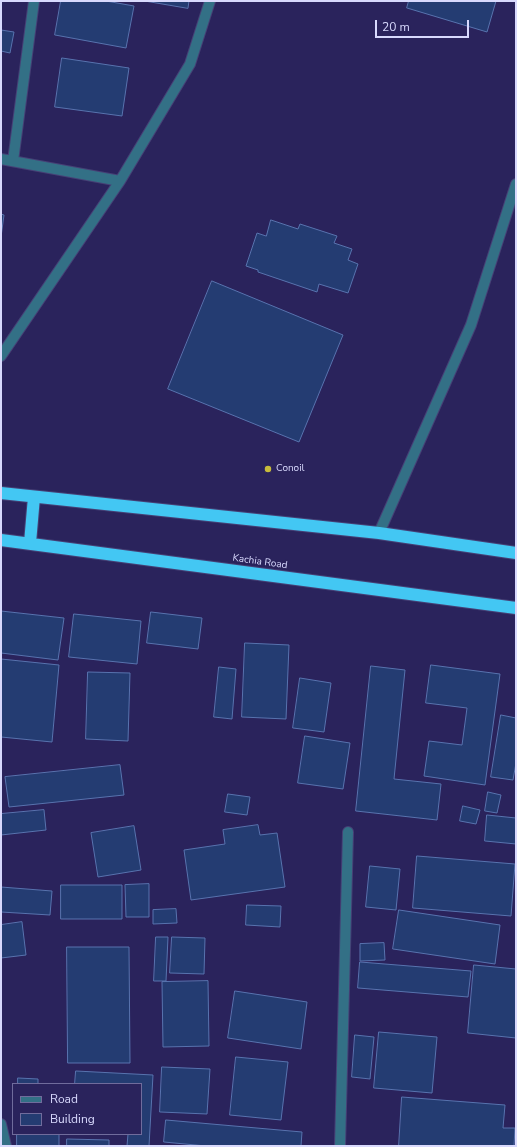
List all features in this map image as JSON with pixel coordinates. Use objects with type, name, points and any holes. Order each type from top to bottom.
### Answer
[{"type":"highway","points":[[1,493],[379,533],[516,553]]},
{"type":"highway","points":[[30,543],[34,497]]},
{"type":"highway","name":"Kachia Road","points":[[1,540],[516,608]]},
{"type":"street","points":[[13,161],[34,1]]},
{"type":"street","points":[[1,356],[120,181],[190,64],[210,1]]},
{"type":"street","points":[[1,158],[120,181]]},
{"type":"street","points":[[379,533],[471,325],[516,184]]},
{"type":"street","points":[[340,1146],[348,832]]},
{"type":"street","points":[[1,1124],[6,1146]]},
{"type":"building","points":[[61,1],[106,1],[134,6],[126,48],[55,35]]},
{"type":"building","points":[[145,1],[189,1],[188,8]]},
{"type":"building","points":[[409,1],[496,1],[487,32],[407,8]]},
{"type":"building","points":[[1,30],[14,32],[10,53],[1,51]]},
{"type":"building","points":[[62,58],[129,68],[122,116],[55,107]]},
{"type":"building","points":[[1,214],[4,215],[1,237]]},
{"type":"building","points":[[271,220],[298,229],[300,224],[337,236],[334,243],[352,249],[348,260],[358,264],[348,293],[319,284],[317,292],[258,272],[258,270],[246,266],[257,233],[266,236]]},
{"type":"building","points":[[212,281],[343,335],[299,442],[168,389]]},
{"type":"building","points":[[1,611],[64,618],[58,660],[1,653]]},
{"type":"building","points":[[151,612],[202,618],[198,649],[147,643]]},
{"type":"building","points":[[74,614],[141,621],[137,664],[69,657]]},
{"type":"building","points":[[245,643],[289,645],[286,719],[242,717]]},
{"type":"building","points":[[1,659],[59,665],[52,742],[1,737]]},
{"type":"building","points":[[431,665],[500,674],[485,785],[424,776],[429,741],[462,745],[467,708],[426,703]]},
{"type":"building","points":[[371,666],[405,670],[394,779],[441,784],[437,820],[356,811]]},
{"type":"building","points":[[219,667],[236,669],[232,719],[214,717]]},
{"type":"building","points":[[88,672],[130,673],[128,741],[86,739]]},
{"type":"building","points":[[300,678],[331,683],[324,732],[293,728]]},
{"type":"building","points":[[501,715],[516,718],[516,763],[513,780],[491,777]]},
{"type":"building","points":[[305,736],[350,743],[343,789],[298,783]]},
{"type":"building","points":[[120,765],[124,795],[9,807],[5,777]]},
{"type":"building","points":[[488,792],[501,795],[497,813],[485,811]]},
{"type":"building","points":[[228,794],[250,797],[247,815],[225,812]]},
{"type":"building","points":[[463,806],[480,810],[476,824],[460,821]]},
{"type":"building","points":[[44,810],[46,830],[1,835],[1,814]]},
{"type":"building","points":[[487,815],[516,818],[516,844],[485,841]]},
{"type":"building","points":[[258,825],[260,835],[277,833],[285,887],[191,900],[184,850],[225,844],[223,830]]},
{"type":"building","points":[[134,826],[141,870],[98,877],[91,833]]},
{"type":"building","points":[[417,856],[515,864],[511,916],[413,908]]},
{"type":"building","points":[[370,866],[400,869],[396,910],[366,907]]},
{"type":"building","points":[[149,884],[149,917],[126,917],[125,885]]},
{"type":"building","points":[[61,885],[122,885],[122,919],[61,919]]},
{"type":"building","points":[[1,887],[52,891],[50,915],[1,912]]},
{"type":"building","points":[[247,905],[281,906],[280,927],[246,925]]},
{"type":"building","points":[[176,909],[177,923],[153,924],[153,910]]},
{"type":"building","points":[[399,910],[500,925],[495,964],[393,949]]},
{"type":"building","points":[[22,922],[26,955],[1,958],[1,925]]},
{"type":"building","points":[[156,937],[168,937],[166,981],[154,981]]},
{"type":"building","points":[[172,937],[205,938],[204,974],[170,973]]},
{"type":"building","points":[[384,943],[385,960],[360,961],[360,944]]},
{"type":"building","points":[[67,947],[129,947],[130,1063],[68,1063]]},
{"type":"building","points":[[360,962],[471,971],[468,997],[358,988]]},
{"type":"building","points":[[474,965],[516,969],[516,1038],[468,1033]]},
{"type":"building","points":[[208,981],[209,1046],[163,1047],[162,982]]},
{"type":"building","points":[[235,991],[307,1002],[301,1049],[228,1038]]},
{"type":"building","points":[[379,1032],[437,1037],[432,1093],[374,1088]]},
{"type":"building","points":[[355,1035],[374,1037],[370,1079],[352,1077]]},
{"type":"building","points":[[236,1057],[288,1062],[281,1120],[230,1115]]},
{"type":"building","points":[[162,1067],[210,1069],[207,1114],[160,1112]]},
{"type":"building","points":[[76,1071],[153,1075],[149,1146],[127,1146],[128,1135],[142,1135],[142,1083],[75,1083]]},
{"type":"building","points":[[18,1078],[38,1079],[38,1083],[18,1083]]},
{"type":"building","points":[[402,1097],[505,1105],[503,1128],[515,1128],[514,1146],[399,1146]]},
{"type":"building","points":[[166,1120],[302,1132],[301,1146],[206,1146],[164,1142]]},
{"type":"building","points":[[17,1135],[59,1135],[59,1146],[17,1146]]},
{"type":"building","points":[[67,1139],[109,1140],[109,1146],[67,1146]]},
{"type":"place","name":"Conoil","points":[[268,469]]}]
